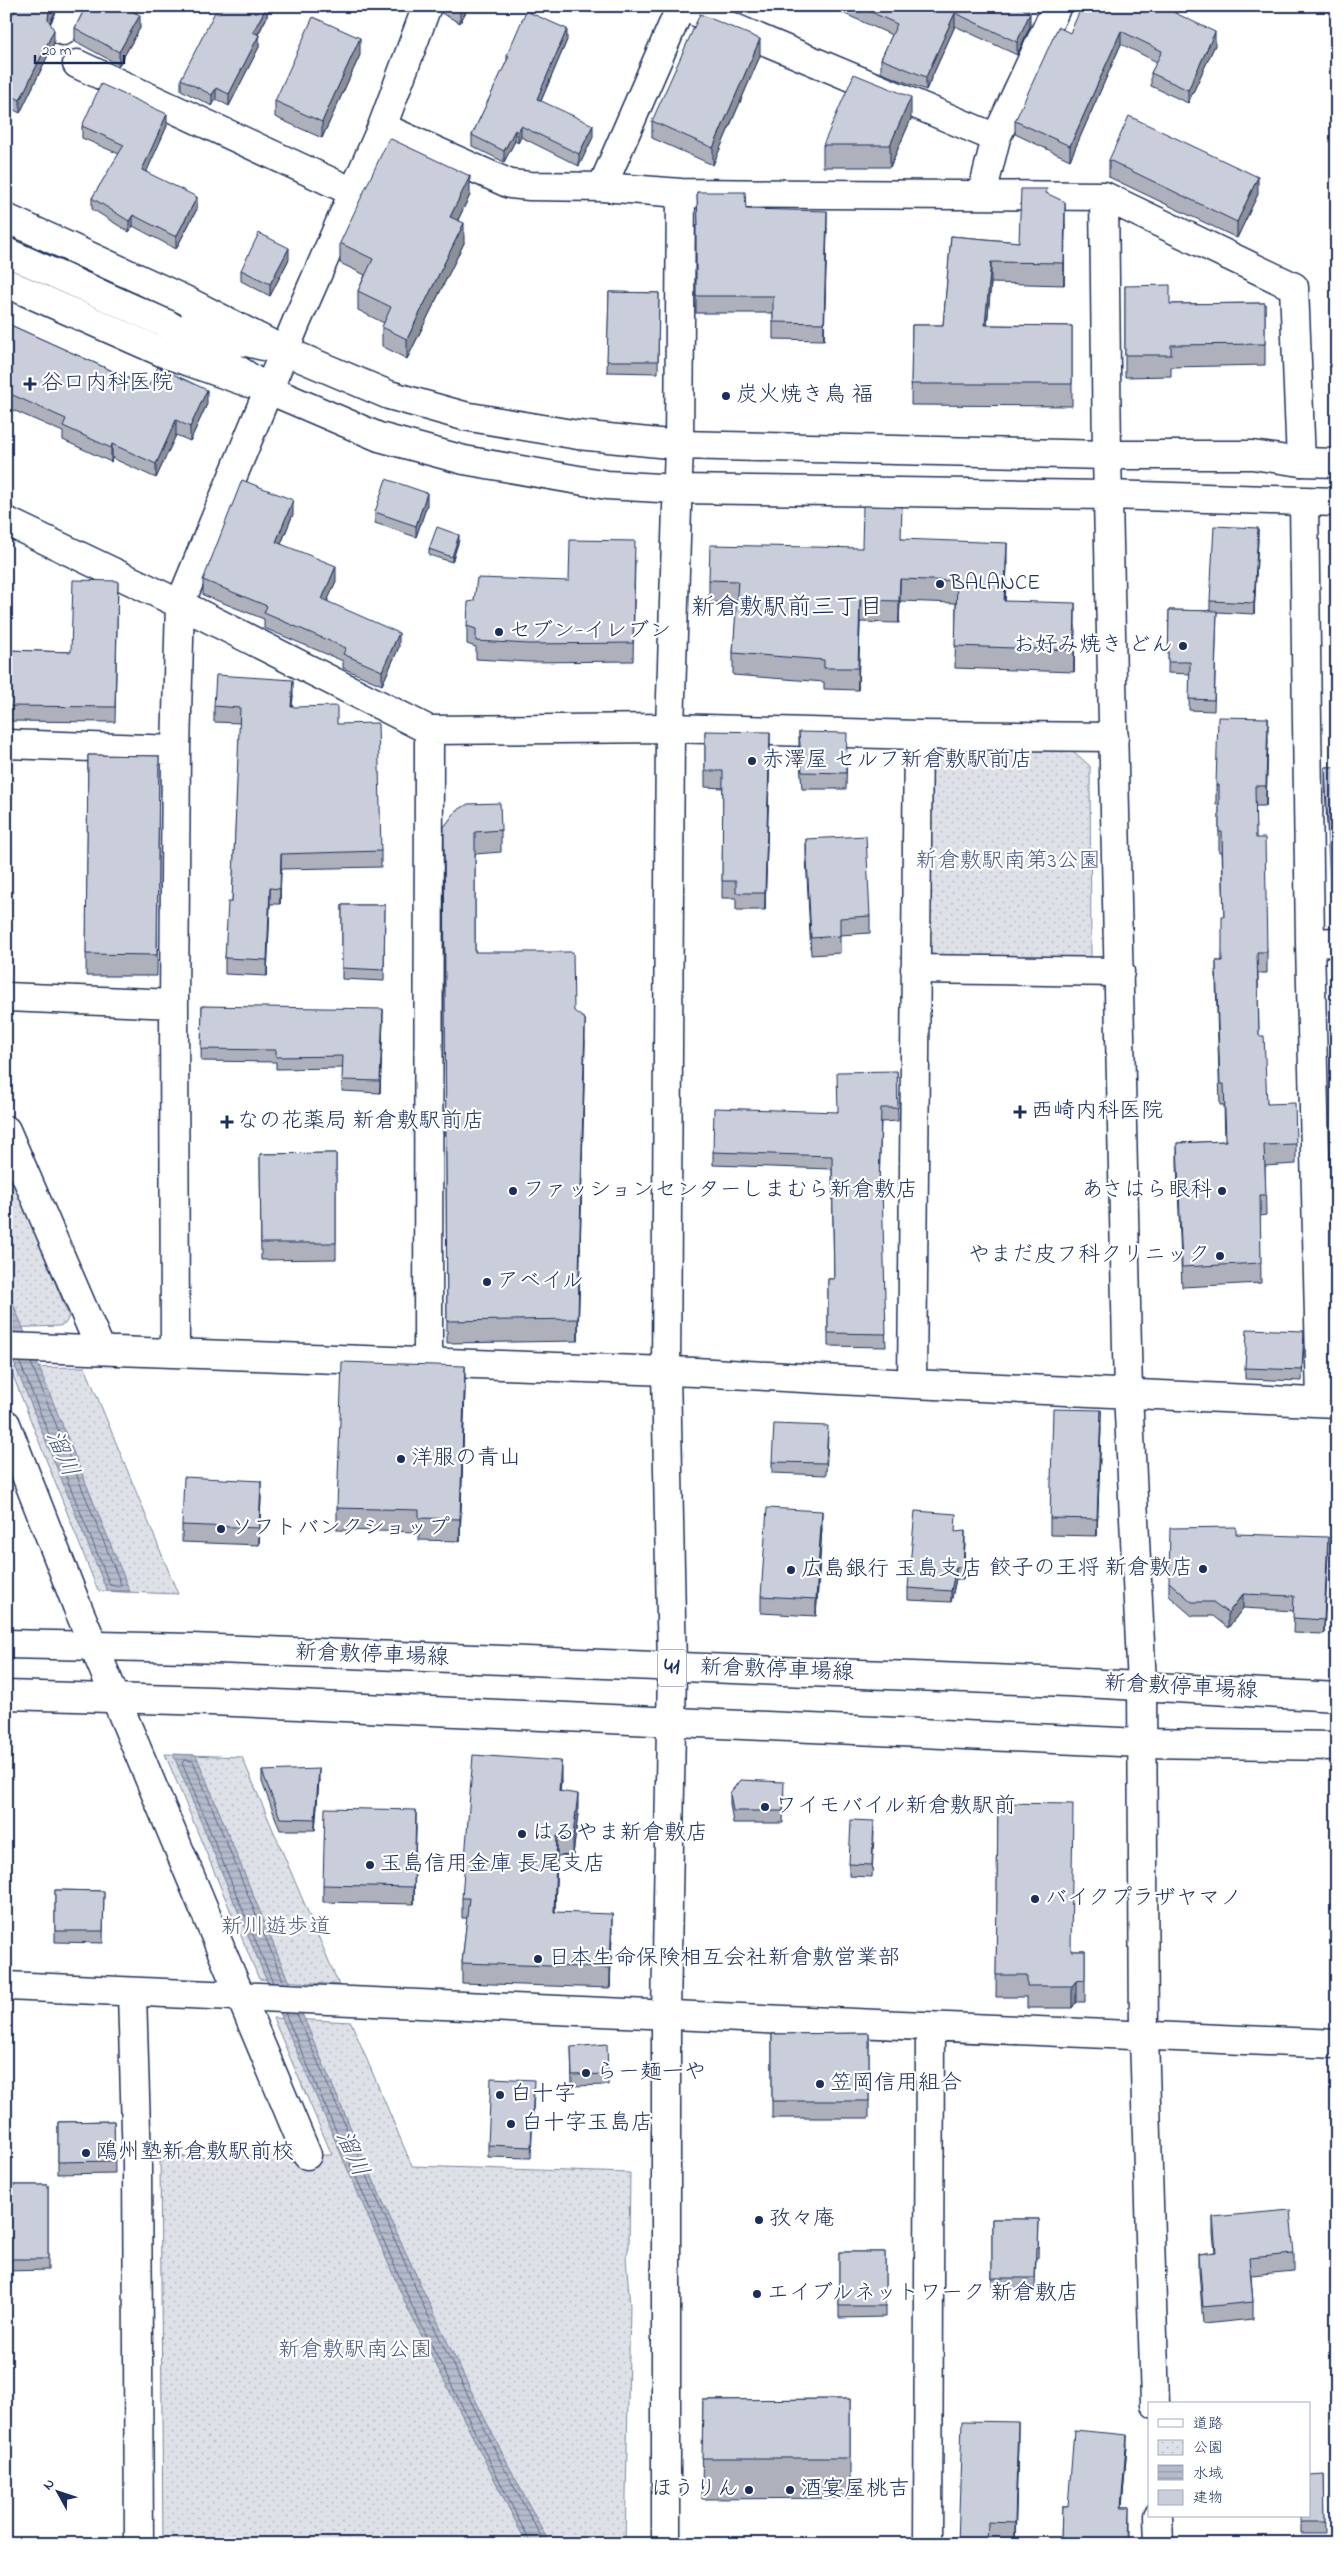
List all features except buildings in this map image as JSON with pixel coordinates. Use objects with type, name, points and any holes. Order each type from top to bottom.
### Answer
[{"type":"street","points":[[63,31],[75,6]]},
{"type":"street","points":[[175,1353],[174,1004],[176,750],[180,604],[285,351],[382,127],[427,6]]},
{"type":"street","points":[[602,186],[682,6],[996,138]]},
{"type":"street","points":[[982,194],[996,138],[1057,6]]},
{"type":"street","points":[[77,64],[353,192]]},
{"type":"street","points":[[382,127],[510,184],[530,186],[602,186],[681,193],[1104,196],[1294,287],[1301,462]]},
{"type":"street","points":[[666,2544],[666,2016],[672,1668],[666,1372],[670,728],[679,445],[681,193]]},
{"type":"street","points":[[1104,196],[1107,454],[1128,1393],[1142,1685],[1144,2036],[1155,2402]]},
{"type":"street","points":[[6,218],[183,299],[285,351],[389,395],[464,416],[578,435],[679,445],[1107,454],[1252,455],[1301,462],[1337,463]]},
{"type":"street","points":[[6,252],[167,324],[269,390]]},
{"type":"street","points":[[6,283],[164,353],[269,390],[379,437],[464,460],[607,485],[677,489],[1108,495],[1337,502]]},
{"type":"street","points":[[167,324],[285,351]]},
{"type":"street","points":[[6,1347],[428,1362],[1329,1402],[1310,943],[1304,502]]},
{"type":"street","points":[[6,521],[180,604],[429,730],[670,728],[918,735],[1114,737]]},
{"type":"street","points":[[428,1362],[429,730]]},
{"type":"street","points":[[912,1384],[918,735]]},
{"type":"street","points":[[6,744],[176,750]]},
{"type":"street","points":[[1310,943],[1337,942]]},
{"type":"street","points":[[915,969],[1120,972]]},
{"type":"street","points":[[6,997],[174,1004]]},
{"type":"street","points":[[6,1130],[100,1350]]},
{"type":"street","points":[[6,1424],[117,1700],[255,1997],[307,2155]]},
{"type":"street","name":"新倉敷停車場線","points":[[6,1644],[1142,1685],[1337,1697]]},
{"type":"street","points":[[6,1695],[117,1700],[211,1701],[1142,1744],[1337,1746]]},
{"type":"street","points":[[6,1986],[132,1993],[321,1999],[666,2016],[1337,2044]]},
{"type":"street","points":[[132,1993],[137,2164],[139,2544]]},
{"type":"street","points":[[928,2544],[930,2027]]},
{"type":"street","points":[[1158,2518],[1158,2544]]},
{"type":"green space","name":"新倉敷駅南第3公園","points":[[1071,749],[1090,766],[1091,959],[923,959],[927,754]]},
{"type":"green space","points":[[6,1161],[69,1317],[65,1324],[59,1326],[6,1328]]},
{"type":"green space","points":[[85,1367],[178,1594],[98,1591],[10,1368]]},
{"type":"green space","name":"新川遊歩道","points":[[165,1754],[242,1757],[339,1985],[259,1979]]},
{"type":"green space","name":"新倉敷駅南公園","points":[[273,2018],[351,2022],[412,2166],[630,2173],[629,2247],[626,2257],[630,2306],[625,2544],[163,2544],[160,2157],[332,2155]]},
{"type":"water","name":"溜川","points":[[6,1286],[130,1592],[107,1591],[16,1368],[6,1342]]},
{"type":"water","name":"溜川","points":[[173,1754],[196,1755],[320,2055],[406,2253],[500,2448],[550,2544],[527,2544],[408,2309],[280,2013]]},
{"type":"place","name":"谷口内科医院","points":[[30,384]]},
{"type":"place","name":"炭火焼き鳥 福","points":[[726,396]]},
{"type":"place","name":"BALANCE","points":[[940,584]]},
{"type":"place","name":"セブン-イレブン","points":[[499,632]]},
{"type":"place","name":"お好み焼き どん","points":[[1183,646]]},
{"type":"place","name":"赤澤屋 セルフ新倉敷駅前店","points":[[752,761]]},
{"type":"place","name":"西崎内科医院","points":[[1020,1112]]},
{"type":"place","name":"なの花薬局 新倉敷駅前店","points":[[227,1122]]},
{"type":"place","name":"ファッションセンターしまむら新倉敷店","points":[[513,1191]]},
{"type":"place","name":"あさはら眼科","points":[[1222,1191]]},
{"type":"place","name":"やまだ皮フ科クリニック","points":[[1220,1256]]},
{"type":"place","name":"アベイル","points":[[487,1282]]},
{"type":"place","name":"洋服の青山","points":[[401,1459]]},
{"type":"place","name":"ソフトバンクショップ","points":[[221,1529]]},
{"type":"place","name":"餃子の王将 新倉敷店","points":[[1203,1569]]},
{"type":"place","name":"広島銀行 玉島支店","points":[[791,1570]]},
{"type":"place","name":"ワイモバイル新倉敷駅前","points":[[765,1807]]},
{"type":"place","name":"はるやま新倉敷店","points":[[522,1834]]},
{"type":"place","name":"玉島信用金庫 長尾支店","points":[[370,1865]]},
{"type":"place","name":"バイクプラザヤマノ","points":[[1035,1899]]},
{"type":"place","name":"日本生命保険相互会社新倉敷営業部","points":[[538,1959]]},
{"type":"place","name":"らー麺一や","points":[[586,2073]]},
{"type":"place","name":"笠岡信用組合","points":[[820,2084]]},
{"type":"place","name":"白十字","points":[[500,2095]]},
{"type":"place","name":"白十字玉島店","points":[[511,2124]]},
{"type":"place","name":"鴎州塾新倉敷駅前校","points":[[86,2153]]},
{"type":"place","name":"孜々庵","points":[[759,2220]]},
{"type":"place","name":"エイブルネットワーク 新倉敷店","points":[[757,2294]]},
{"type":"place","name":"ほうりん","points":[[749,2490]]},
{"type":"place","name":"酒宴屋桃吉","points":[[790,2490]]},
{"type":"district","name":"新倉敷駅前三丁目","points":[[787,608]]}]
